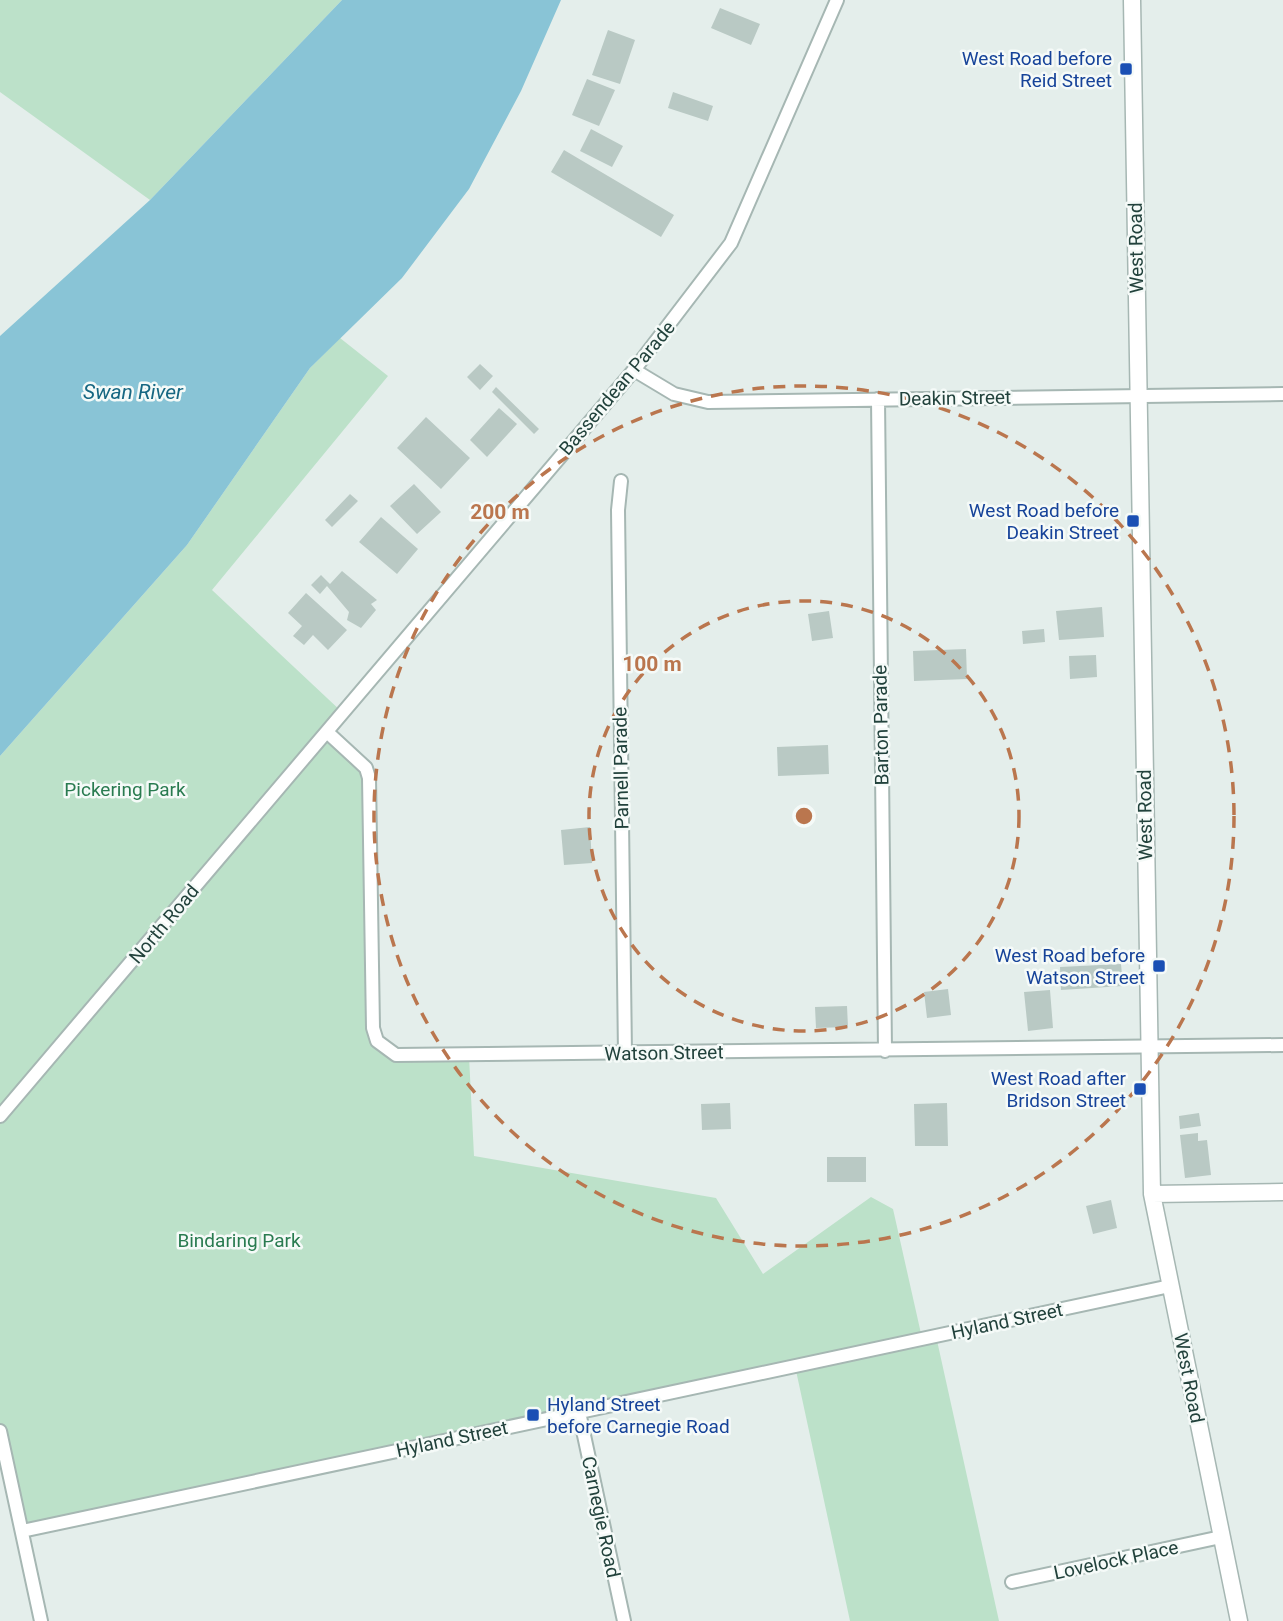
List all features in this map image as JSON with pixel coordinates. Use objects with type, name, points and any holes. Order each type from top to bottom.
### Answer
[{"type":"street","name":"Bassendean Parade","points":[[327,732],[634,370],[731,243],[837,0]]},
{"type":"street","name":"West Road","points":[[1132,0],[1152,1194],[1239,1621]]},
{"type":"street","name":"Deakin Street","points":[[634,370],[665,390],[690,400],[1283,394]]},
{"type":"street","name":"Barton Parade","points":[[878,399],[885,1051]]},
{"type":"street","name":"Parnell Parade","points":[[621,481],[618,510],[625,1054]]},
{"type":"street","name":"Watson Street","points":[[327,732],[366,768],[369,778],[373,1028],[377,1041],[396,1055],[1283,1045]]},
{"type":"street","name":"North Road","points":[[0,1116],[327,732]]},
{"type":"street","points":[[1152,1194],[1283,1192]]},
{"type":"street","name":"Hyland Street","points":[[22,1531],[1170,1286]]},
{"type":"street","name":"Carnegie Road","points":[[579,1412],[624,1621]]},
{"type":"street","points":[[0,1431],[41,1621]]},
{"type":"street","name":"Lovelock Place","points":[[1012,1583],[1221,1537]]},
{"type":"green space","points":[[0,0],[342,0],[150,200],[0,92]]},
{"type":"green space","name":"Bindaring Park","points":[[340,338],[388,376],[212,590],[343,713],[328,732],[366,768],[373,1028],[386,1051],[469,1056],[474,1156],[716,1198],[763,1274],[871,1197],[893,1209],[922,1338],[936,1336],[999,1621],[850,1621],[795,1366],[22,1531],[0,1431],[0,756],[187,545],[310,368]]},
{"type":"water","name":"Swan River","points":[[342,0],[561,0],[521,91],[469,189],[402,278],[310,368],[187,545],[0,756],[0,336],[150,200]]},
{"type":"building","points":[[720,8],[760,24],[751,45],[711,28]]},
{"type":"building","points":[[608,30],[635,40],[620,84],[592,75]]},
{"type":"building","points":[[587,79],[615,90],[599,126],[572,115]]},
{"type":"building","points":[[673,92],[713,106],[708,121],[668,108]]},
{"type":"building","points":[[591,129],[623,146],[612,167],[580,151]]},
{"type":"building","points":[[564,150],[674,215],[661,237],[551,172]]},
{"type":"building","points":[[480,364],[493,376],[480,390],[467,377]]},
{"type":"building","points":[[496,387],[539,429],[534,434],[492,392]]},
{"type":"building","points":[[499,408],[517,424],[487,457],[470,440]]},
{"type":"building","points":[[426,417],[470,458],[441,489],[397,448]]},
{"type":"building","points":[[414,484],[441,512],[417,534],[390,506]]},
{"type":"building","points":[[350,494],[358,501],[332,527],[325,520]]},
{"type":"building","points":[[381,517],[418,549],[397,574],[359,542]]},
{"type":"building","points":[[342,571],[377,600],[371,604],[376,610],[361,628],[347,620],[349,612],[327,586],[320,594],[311,585],[321,575],[330,584]]},
{"type":"building","points":[[306,593],[347,630],[328,650],[313,635],[304,645],[293,636],[302,626],[288,613]]},
{"type":"building","points":[[1102,607],[1104,637],[1059,640],[1056,611]]},
{"type":"building","points":[[829,611],[833,638],[812,641],[808,614]]},
{"type":"building","points":[[1044,629],[1045,642],[1023,644],[1022,631]]},
{"type":"building","points":[[966,649],[967,679],[914,681],[913,651]]},
{"type":"building","points":[[1096,655],[1097,677],[1070,679],[1069,656]]},
{"type":"building","points":[[828,745],[829,774],[778,776],[777,747]]},
{"type":"building","points":[[590,827],[592,863],[564,865],[561,830]]},
{"type":"building","points":[[1121,964],[1123,986],[1061,990],[1060,967]]},
{"type":"building","points":[[948,989],[951,1015],[927,1018],[924,992]]},
{"type":"building","points":[[1050,990],[1053,1028],[1028,1031],[1024,992]]},
{"type":"building","points":[[847,1006],[848,1027],[816,1028],[815,1007]]},
{"type":"building","points":[[730,1103],[731,1129],[702,1130],[701,1104]]},
{"type":"building","points":[[947,1103],[948,1146],[915,1146],[914,1104]]},
{"type":"building","points":[[1199,1113],[1201,1126],[1180,1129],[1179,1116]]},
{"type":"building","points":[[1198,1133],[1198,1141],[1207,1140],[1211,1175],[1185,1178],[1180,1135]]},
{"type":"building","points":[[827,1157],[866,1157],[866,1182],[827,1182]]},
{"type":"building","points":[[1111,1200],[1117,1228],[1093,1234],[1086,1206]]},
{"type":"place","name":"West Road before Reid Street","points":[[1126,69]]},
{"type":"place","name":"West Road before Deakin Street","points":[[1133,521]]},
{"type":"place","name":"West Road before Watson Street","points":[[1159,966]]},
{"type":"place","name":"West Road after Bridson Street","points":[[1140,1089]]},
{"type":"place","name":"Hyland Street before Carnegie Road","points":[[533,1415]]},
{"type":"park label","name":"Pickering Park","points":[[125,789]]}]
